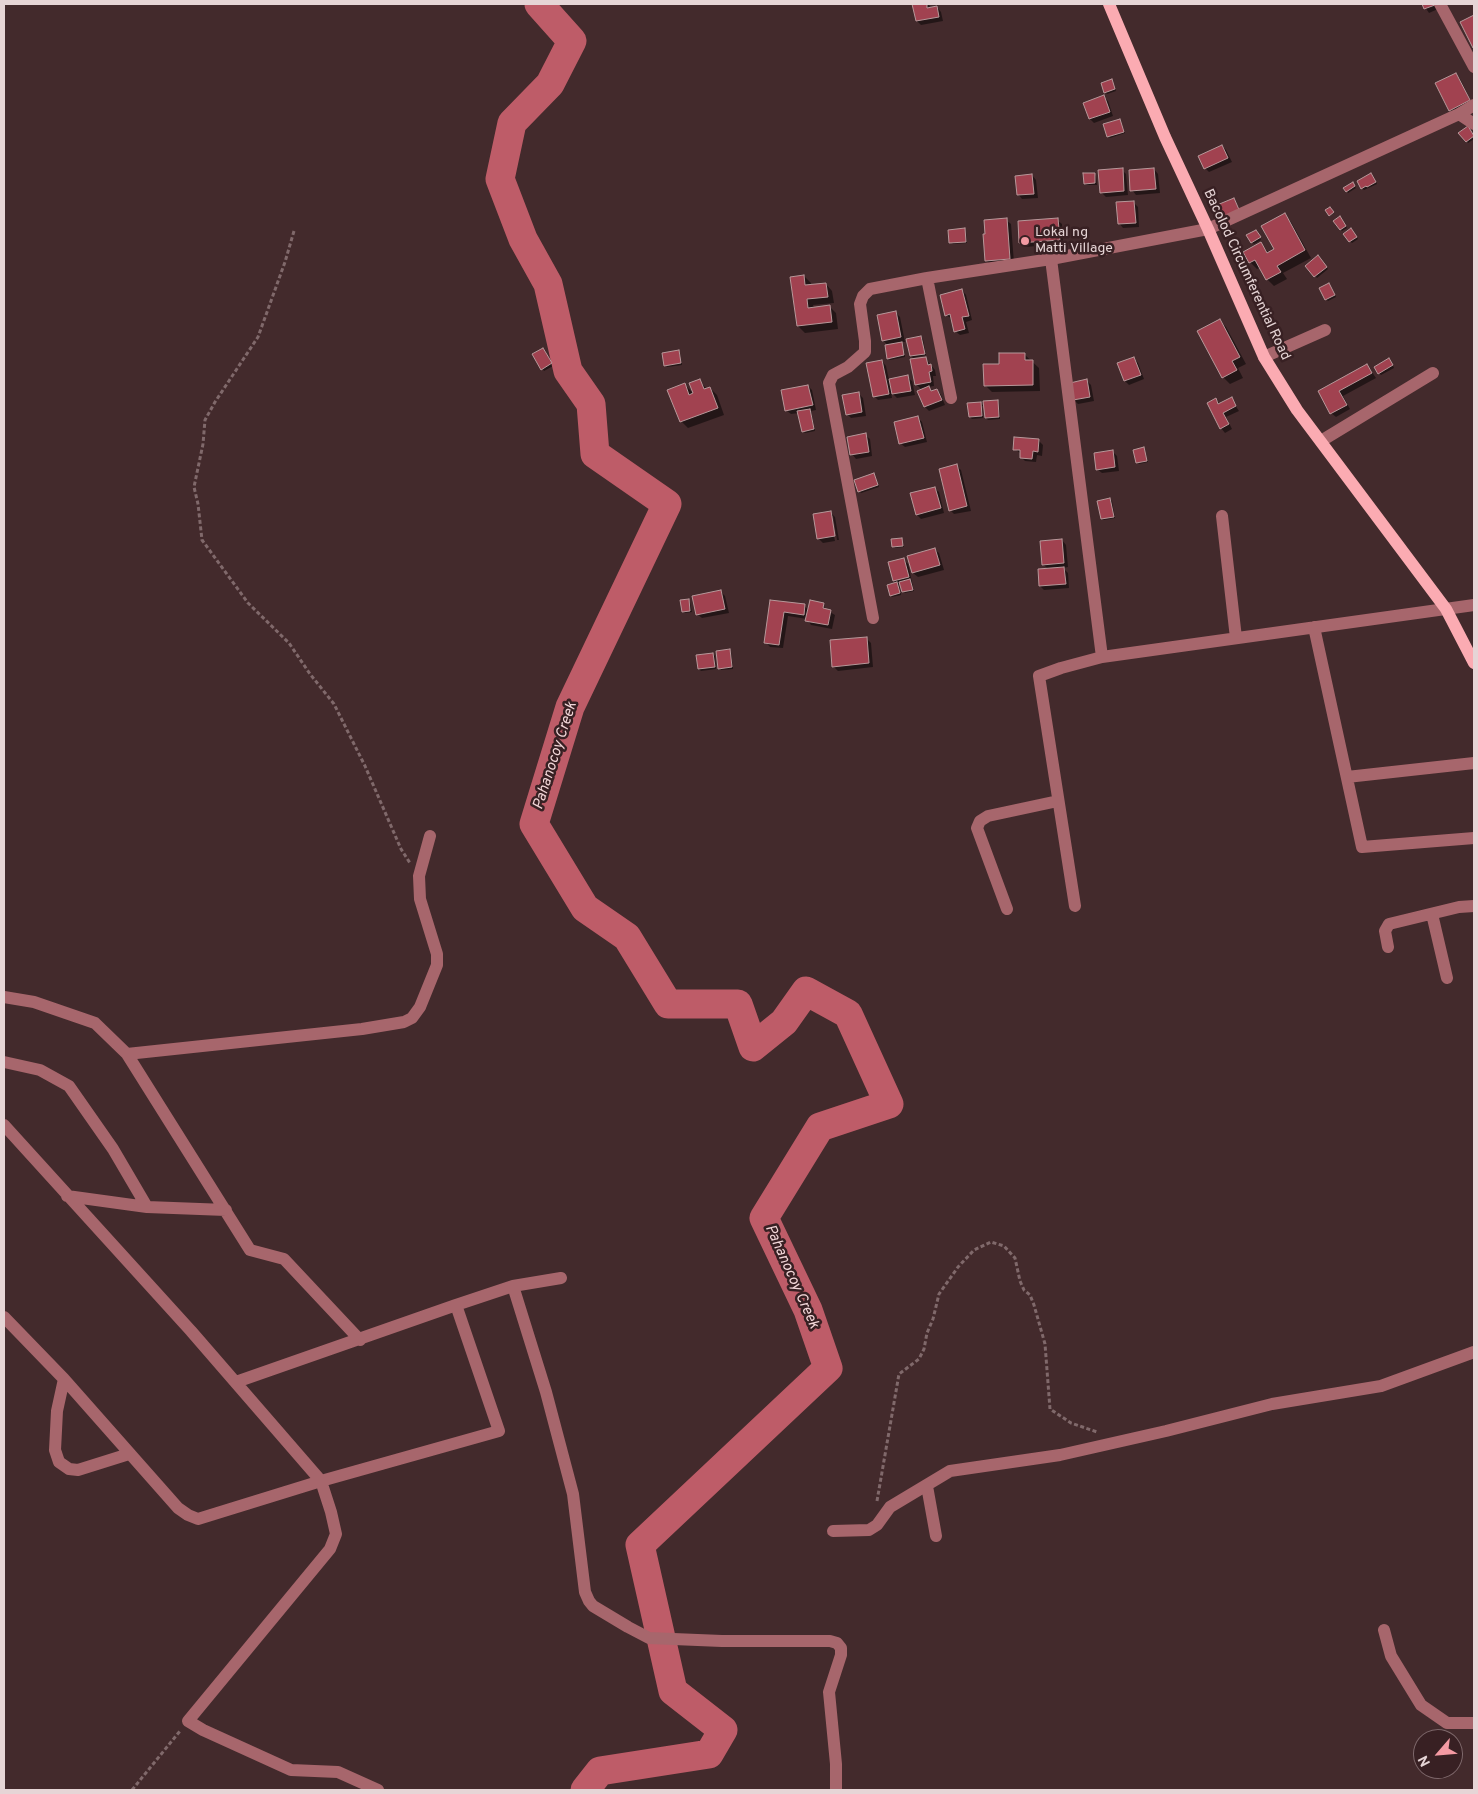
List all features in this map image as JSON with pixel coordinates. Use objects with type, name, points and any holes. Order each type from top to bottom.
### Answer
[{"type":"main road","name":"Bacolod Circumferential Road","points":[[1109,4],[1165,137],[1264,357],[1297,410],[1446,608],[1474,663]]},
{"type":"street","points":[[1440,4],[1474,67]]},
{"type":"street","points":[[873,618],[829,383],[833,375],[848,367],[865,352],[860,304],[863,296],[870,289],[927,278],[1051,259],[1208,229],[1459,114],[1474,105]]},
{"type":"street","points":[[1459,114],[1474,124]]},
{"type":"street","points":[[1051,259],[1102,657]]},
{"type":"street","points":[[927,278],[951,398]]},
{"type":"street","points":[[1264,357],[1326,330]]},
{"type":"street","points":[[1321,441],[1433,373]]},
{"type":"street","points":[[1222,516],[1236,638]]},
{"type":"street","points":[[1075,906],[1039,676],[1102,657],[1474,605]]},
{"type":"street","points":[[1314,627],[1362,847],[1474,838]]},
{"type":"street","points":[[1347,777],[1474,763]]},
{"type":"street","points":[[1007,909],[977,828],[980,821],[988,816],[1058,801]]},
{"type":"street","points":[[127,1054],[362,1029],[404,1022],[412,1018],[420,1007],[437,965],[437,954],[420,899],[419,876],[430,836]]},
{"type":"street","points":[[1388,947],[1385,931],[1389,924],[1459,907],[1474,906]]},
{"type":"street","points":[[1432,914],[1447,978]]},
{"type":"street","points":[[4,997],[34,1002],[95,1023],[127,1054],[250,1250],[284,1259],[360,1340]]},
{"type":"street","points":[[4,1062],[40,1070],[68,1086],[113,1149],[147,1207]]},
{"type":"street","points":[[4,1125],[236,1382],[320,1481],[336,1534],[330,1549],[188,1721],[203,1730],[292,1770],[338,1772],[378,1790]]},
{"type":"street","points":[[67,1196],[147,1207],[226,1210]]},
{"type":"street","points":[[236,1382],[513,1286],[561,1278]]},
{"type":"street","points":[[513,1286],[546,1392],[573,1494],[585,1592],[588,1600],[593,1606],[649,1638],[722,1641],[830,1641],[837,1643],[841,1648],[841,1655],[829,1692],[836,1764],[836,1790]]},
{"type":"street","points":[[4,1317],[64,1379],[178,1508],[198,1519],[320,1481],[499,1431],[456,1306]]},
{"type":"street","points":[[833,1532],[869,1530],[877,1525],[890,1507],[950,1471],[1060,1454],[1122,1441],[1272,1404],[1382,1386],[1474,1352]]},
{"type":"street","points":[[64,1379],[57,1411],[55,1450],[59,1462],[68,1469],[78,1470],[129,1454]]},
{"type":"street","points":[[927,1486],[936,1536]]},
{"type":"street","points":[[1384,1630],[1391,1656],[1421,1706],[1447,1723],[1474,1723]]},
{"type":"path","points":[[294,231],[258,337],[205,420],[203,444],[194,487],[202,540],[248,603],[289,643],[310,674],[334,704],[365,766],[401,850],[419,876]]},
{"type":"path","points":[[877,1525],[876,1511],[899,1374],[919,1359],[924,1349],[927,1333],[933,1320],[938,1294],[958,1267],[974,1250],[991,1242],[1004,1246],[1015,1258],[1020,1281],[1024,1290],[1030,1295],[1034,1305],[1046,1344],[1050,1409],[1071,1424],[1122,1441]]},
{"type":"path","points":[[132,1790],[188,1721]]},
{"type":"building","points":[[912,4],[927,4],[927,8],[937,6],[939,17],[916,21]]},
{"type":"building","points":[[1422,4],[1434,4],[1435,5],[1424,9]]},
{"type":"building","points":[[1474,15],[1474,47],[1473,48],[1460,22]]},
{"type":"building","points":[[1456,73],[1470,100],[1449,111],[1435,83]]},
{"type":"building","points":[[1112,79],[1115,89],[1104,93],[1101,83]]},
{"type":"building","points":[[1104,95],[1110,112],[1089,119],[1083,103]]},
{"type":"building","points":[[1120,119],[1124,132],[1107,137],[1103,124]]},
{"type":"building","points":[[1468,126],[1474,136],[1466,142],[1458,133]]},
{"type":"building","points":[[1222,145],[1228,158],[1204,169],[1198,156]]},
{"type":"building","points":[[1123,168],[1124,191],[1100,193],[1098,170]]},
{"type":"building","points":[[1154,168],[1156,189],[1130,191],[1129,170]]},
{"type":"building","points":[[1083,173],[1095,173],[1095,183],[1084,184]]},
{"type":"building","points":[[1371,173],[1376,182],[1361,189],[1357,181]]},
{"type":"building","points":[[1032,174],[1034,194],[1017,195],[1015,176]]},
{"type":"building","points":[[1353,182],[1355,186],[1346,192],[1343,188]]},
{"type":"building","points":[[1234,198],[1240,212],[1222,219],[1217,205]]},
{"type":"building","points":[[1134,201],[1136,223],[1118,224],[1116,202]]},
{"type":"building","points":[[1330,207],[1334,212],[1329,216],[1325,210]]},
{"type":"building","points":[[1285,213],[1305,250],[1277,266],[1281,272],[1266,280],[1255,260],[1249,263],[1243,252],[1261,242],[1267,253],[1274,249],[1261,226]]},
{"type":"building","points":[[1340,216],[1346,226],[1340,230],[1333,221]]},
{"type":"building","points":[[1007,218],[1010,259],[985,261],[984,220]]},
{"type":"building","points":[[1058,218],[1060,240],[1019,243],[1018,221]]},
{"type":"building","points":[[965,228],[966,242],[949,243],[948,230]]},
{"type":"building","points":[[1351,228],[1357,237],[1349,242],[1343,234]]},
{"type":"building","points":[[1256,230],[1261,237],[1251,243],[1246,235]]},
{"type":"building","points":[[1318,255],[1327,267],[1314,277],[1305,266]]},
{"type":"building","points":[[804,275],[805,285],[826,283],[828,297],[807,299],[808,308],[830,305],[832,322],[797,326],[790,277]]},
{"type":"building","points":[[1329,283],[1335,295],[1325,300],[1319,288]]},
{"type":"building","points":[[962,289],[969,316],[962,317],[965,329],[954,332],[950,314],[945,316],[940,295]]},
{"type":"building","points":[[896,311],[901,337],[882,341],[877,315]]},
{"type":"building","points":[[1220,319],[1240,357],[1232,361],[1237,370],[1222,378],[1197,331]]},
{"type":"building","points":[[921,336],[925,354],[910,356],[906,339]]},
{"type":"building","points":[[902,342],[904,355],[887,359],[885,345]]},
{"type":"building","points":[[543,348],[552,363],[541,370],[532,354]]},
{"type":"building","points":[[679,350],[681,363],[664,366],[662,353]]},
{"type":"building","points":[[999,353],[1025,353],[1025,360],[1033,360],[1033,385],[984,386],[983,364],[999,364]]},
{"type":"building","points":[[926,357],[928,365],[931,364],[932,371],[929,372],[931,382],[915,385],[910,359]]},
{"type":"building","points":[[1134,357],[1141,375],[1124,381],[1117,363]]},
{"type":"building","points":[[1389,358],[1393,365],[1378,374],[1374,367]]},
{"type":"building","points":[[882,360],[889,394],[873,397],[866,363]]},
{"type":"building","points":[[1367,364],[1372,373],[1339,391],[1347,405],[1330,414],[1318,391]]},
{"type":"building","points":[[908,375],[911,391],[892,394],[889,379]]},
{"type":"building","points":[[700,379],[704,389],[710,387],[718,408],[680,422],[667,390],[685,383],[689,395],[693,393],[689,383]]},
{"type":"building","points":[[1087,379],[1090,397],[1073,400],[1070,383]]},
{"type":"building","points":[[808,385],[813,405],[785,411],[781,390]]},
{"type":"building","points":[[929,386],[931,391],[937,389],[942,400],[924,407],[917,391]]},
{"type":"building","points":[[859,392],[862,412],[846,415],[842,395]]},
{"type":"building","points":[[1232,397],[1236,406],[1223,413],[1229,424],[1220,429],[1207,403],[1216,398],[1218,404]]},
{"type":"building","points":[[998,400],[999,417],[985,418],[983,401]]},
{"type":"building","points":[[981,402],[982,416],[969,417],[967,403]]},
{"type":"building","points":[[810,409],[814,429],[802,432],[797,411]]},
{"type":"building","points":[[918,416],[924,438],[899,444],[894,422]]},
{"type":"building","points":[[866,433],[869,452],[850,455],[847,437]]},
{"type":"building","points":[[1014,437],[1039,439],[1038,452],[1033,451],[1032,459],[1020,458],[1020,450],[1013,450]]},
{"type":"building","points":[[1144,447],[1147,461],[1136,463],[1133,450]]},
{"type":"building","points":[[1113,450],[1115,467],[1096,470],[1094,453]]},
{"type":"building","points":[[957,464],[967,506],[949,511],[939,469]]},
{"type":"building","points":[[874,473],[878,485],[858,492],[854,480]]},
{"type":"building","points":[[935,487],[941,508],[916,515],[910,493]]},
{"type":"building","points":[[1110,498],[1114,517],[1101,519],[1097,501]]},
{"type":"building","points":[[831,511],[835,536],[817,539],[813,514]]},
{"type":"building","points":[[902,538],[903,546],[892,547],[891,539]]},
{"type":"building","points":[[1062,539],[1064,563],[1042,565],[1040,541]]},
{"type":"building","points":[[935,548],[940,565],[912,573],[907,556]]},
{"type":"building","points":[[904,558],[909,577],[893,581],[888,562]]},
{"type":"building","points":[[1064,567],[1066,584],[1039,586],[1038,569]]},
{"type":"building","points":[[910,579],[913,590],[902,592],[899,582]]},
{"type":"building","points":[[897,582],[900,593],[890,596],[887,585]]},
{"type":"building","points":[[721,590],[725,609],[696,615],[692,596]]},
{"type":"building","points":[[689,599],[690,611],[682,612],[680,600]]},
{"type":"building","points":[[770,600],[805,604],[804,615],[784,612],[779,645],[764,643]]},
{"type":"building","points":[[810,600],[824,603],[823,608],[831,610],[828,625],[805,621]]},
{"type":"building","points":[[867,637],[869,663],[832,667],[830,640]]},
{"type":"building","points":[[730,649],[732,667],[718,669],[716,651]]},
{"type":"building","points":[[713,653],[715,667],[698,669],[696,655]]},
{"type":"waterway","name":"Pahanocoy Creek","points":[[539,4],[572,41],[550,84],[512,123],[500,179],[523,239],[548,284],[568,371],[591,404],[595,454],[667,504],[570,707],[534,824],[585,908],[627,937],[668,1004],[738,1004],[753,1047],[784,1022],[806,991],[848,1014],[889,1104],[820,1127],[764,1218],[808,1310],[828,1368],[640,1545],[673,1691],[723,1730],[709,1754],[600,1771],[585,1790]]},
{"type":"place","name":"Lokal ng Matti Village","points":[[1025,241]]}]
